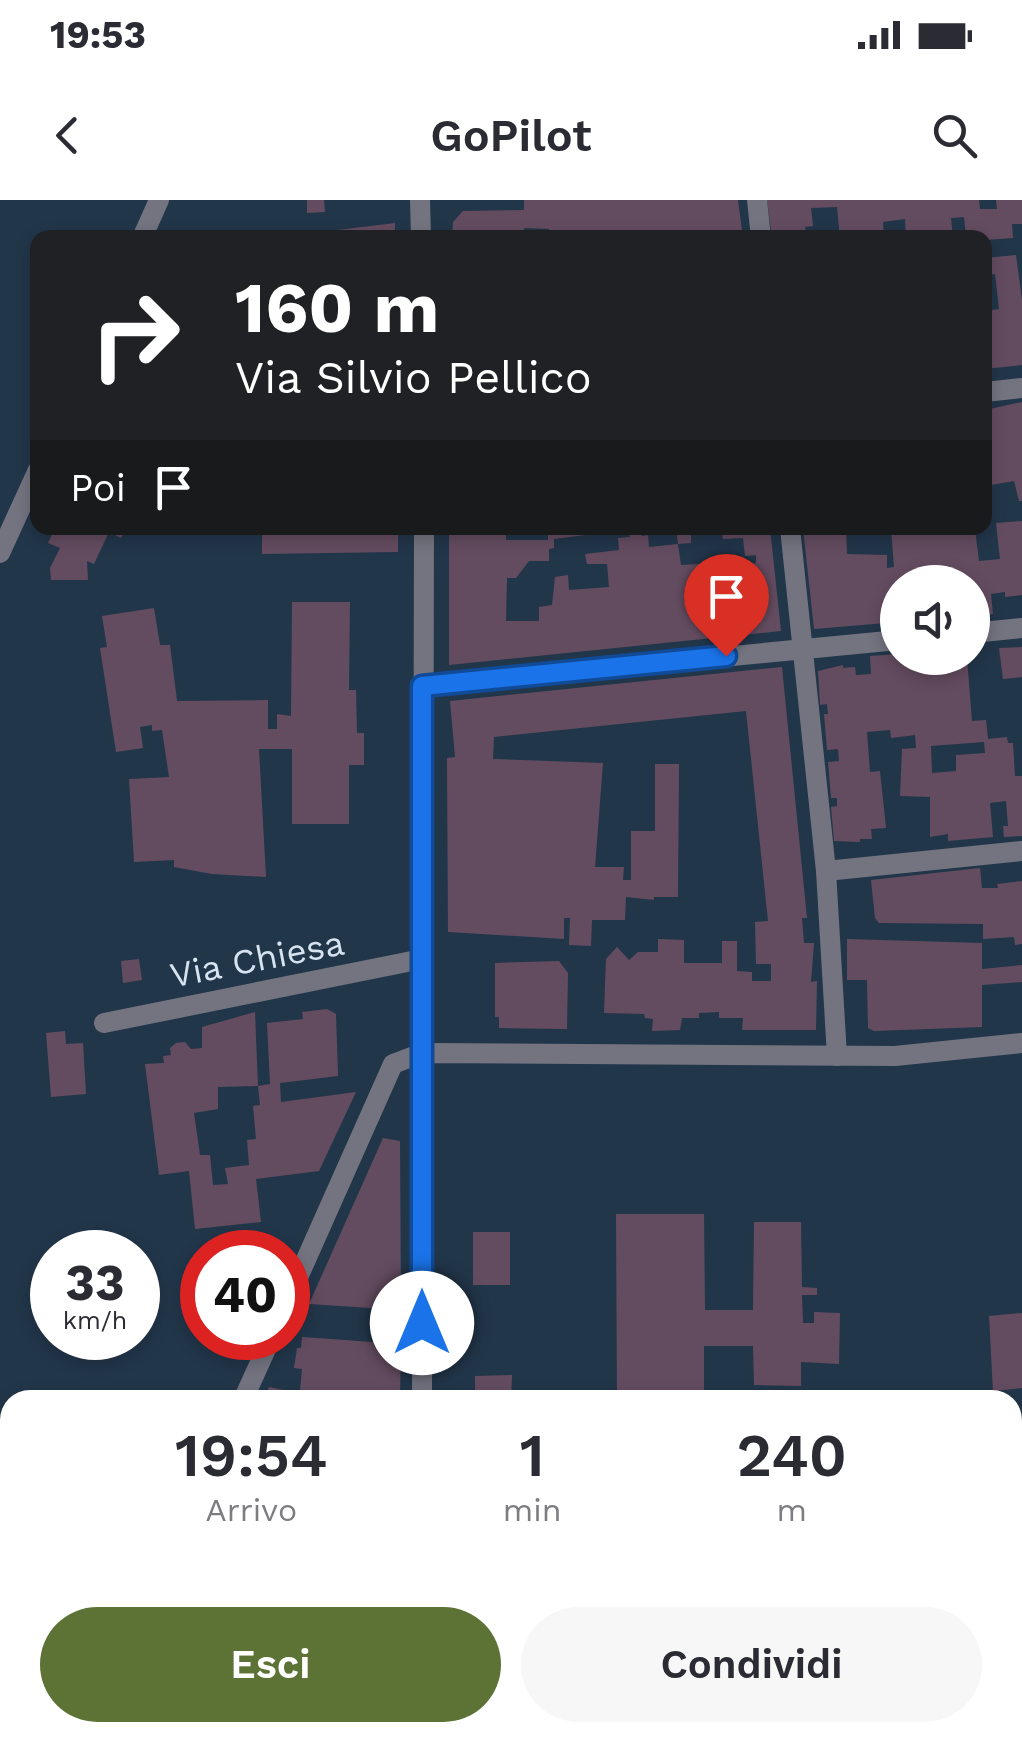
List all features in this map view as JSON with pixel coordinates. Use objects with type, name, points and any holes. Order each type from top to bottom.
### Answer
[{"type":"street","points":[[146,230],[159,200]]},
{"type":"street","points":[[420,200],[421,230]]},
{"type":"street","points":[[757,200],[760,230]]},
{"type":"street","points":[[992,391],[1022,388]]},
{"type":"street","points":[[0,553],[30,487]]},
{"type":"street","points":[[422,1390],[424,535]]},
{"type":"street","points":[[791,535],[826,871],[837,1056]]},
{"type":"street","points":[[990,631],[1022,628]]},
{"type":"street","points":[[422,686],[880,642]]},
{"type":"street","points":[[826,871],[1022,851]]},
{"type":"street","name":"Via Chiesa","points":[[104,1023],[422,959]]},
{"type":"street","points":[[310,1250],[392,1064],[422,1053],[896,1056],[1022,1043]]},
{"type":"street","points":[[248,1390],[261,1360]]},
{"type":"building","points":[[307,200],[324,200],[325,212],[307,213]]},
{"type":"building","points":[[524,200],[738,200],[742,230],[452,230],[453,222],[463,211],[524,210]]},
{"type":"building","points":[[767,200],[979,200],[980,209],[997,209],[996,200],[1022,200],[1022,224],[1012,224],[1013,238],[992,240],[992,230],[965,230],[964,217],[951,218],[952,230],[906,230],[905,219],[883,222],[884,230],[839,230],[837,207],[811,208],[813,226],[806,230],[771,230]]},
{"type":"building","points":[[395,223],[395,230],[338,230]]},
{"type":"building","points":[[1016,255],[1022,300],[1022,365],[992,368],[992,310],[999,309],[992,257]]},
{"type":"building","points":[[1022,402],[1022,501],[1014,481],[992,485],[992,408]]},
{"type":"building","points":[[1022,521],[1022,595],[991,594],[990,614],[990,565],[894,565],[892,535],[976,535],[979,561],[1000,559],[996,523]]},
{"type":"building","points":[[52,535],[108,535],[94,564],[87,561],[88,580],[51,580],[50,568],[60,548],[48,543]]},
{"type":"building","points":[[262,535],[398,535],[398,552],[262,554]]},
{"type":"building","points":[[449,535],[548,540],[548,535],[586,535],[554,539],[549,561],[529,561],[516,578],[507,578],[506,621],[539,621],[539,607],[552,605],[555,577],[568,575],[569,590],[609,587],[607,564],[587,564],[585,554],[619,550],[618,538],[648,535],[649,547],[678,544],[681,565],[717,563],[719,582],[737,581],[736,571],[746,571],[746,564],[756,563],[756,555],[745,556],[743,538],[723,539],[722,535],[771,535],[781,631],[449,665]],"holes":[[[701,587],[714,587],[716,602],[703,604]]]},
{"type":"building","points":[[677,535],[691,535],[691,543],[678,544]]},
{"type":"building","points":[[804,535],[846,535],[847,554],[887,555],[887,565],[880,565],[880,624],[814,629]]},
{"type":"building","points":[[292,602],[350,602],[349,690],[356,690],[357,733],[364,733],[364,765],[349,765],[349,824],[292,824],[292,749],[259,749],[266,877],[174,867],[174,860],[134,862],[129,779],[169,777],[162,730],[152,731],[152,725],[140,727],[143,748],[116,752],[100,648],[107,647],[102,616],[154,608],[160,645],[170,645],[177,701],[268,700],[268,729],[277,729],[277,714],[291,716]]},
{"type":"building","points":[[1022,647],[1022,677],[1003,679],[999,648]]},
{"type":"building","points":[[880,655],[880,675],[968,675],[972,721],[986,720],[988,739],[1007,737],[1008,743],[1013,743],[1015,776],[1022,776],[1022,836],[1004,837],[1003,826],[1008,826],[1006,801],[990,803],[993,837],[948,841],[948,834],[930,837],[930,797],[900,796],[902,749],[916,748],[915,735],[891,738],[890,730],[867,732],[870,772],[880,771],[886,828],[871,829],[872,839],[860,842],[834,841],[831,807],[837,806],[837,798],[831,798],[828,762],[839,761],[838,749],[827,750],[827,704],[820,705],[818,671],[843,665],[855,667],[856,675],[871,674],[870,656]],"holes":[[[984,742],[985,753],[956,755],[956,771],[932,773],[931,746]]]},
{"type":"building","points":[[782,667],[807,918],[802,918],[804,943],[814,943],[811,982],[817,981],[816,1030],[742,1030],[743,1018],[719,1018],[719,1012],[682,1018],[680,1030],[652,1031],[653,1019],[645,1018],[644,1014],[604,1013],[606,959],[617,947],[629,960],[638,952],[658,952],[658,939],[684,940],[684,963],[722,963],[722,941],[737,941],[737,971],[752,972],[752,981],[771,981],[771,964],[756,964],[755,922],[768,921],[746,711],[494,737],[493,759],[603,763],[595,867],[624,867],[623,880],[631,880],[631,831],[655,831],[655,764],[679,764],[678,897],[626,897],[625,920],[592,920],[591,946],[569,945],[570,918],[564,918],[564,939],[448,932],[447,758],[455,757],[450,701]]},
{"type":"building","points":[[980,868],[982,888],[1022,881],[1022,944],[1015,945],[1014,937],[983,939],[983,924],[879,923],[875,918],[871,880]]},
{"type":"building","points":[[847,939],[982,943],[982,969],[1022,965],[1022,982],[982,985],[982,1027],[874,1031],[868,1028],[867,980],[847,980]]},
{"type":"building","points":[[139,959],[142,980],[123,983],[121,961]]},
{"type":"building","points":[[559,961],[568,973],[567,1029],[499,1028],[499,1017],[495,1017],[495,963]]},
{"type":"building","points":[[327,1009],[336,1014],[338,1076],[280,1083],[281,1102],[356,1092],[319,1171],[256,1179],[261,1222],[195,1229],[189,1171],[159,1175],[145,1064],[164,1063],[163,1056],[171,1055],[170,1048],[176,1043],[185,1042],[191,1049],[202,1048],[202,1027],[255,1012],[258,1086],[270,1084],[267,1023],[303,1019],[302,1012]],"holes":[[[258,1086],[260,1105],[253,1106],[256,1139],[247,1140],[249,1165],[225,1168],[228,1184],[213,1185],[210,1155],[200,1155],[194,1113],[218,1109],[218,1087]]]},
{"type":"building","points":[[65,1031],[66,1044],[83,1043],[86,1094],[51,1097],[46,1033]]},
{"type":"building","points":[[383,1138],[400,1141],[401,1310],[310,1302]]},
{"type":"building","points":[[616,1214],[704,1214],[705,1310],[753,1310],[754,1222],[801,1222],[802,1287],[817,1288],[817,1295],[802,1295],[803,1323],[814,1323],[814,1312],[840,1313],[839,1364],[801,1362],[801,1386],[754,1385],[753,1346],[704,1346],[704,1390],[617,1390]]},
{"type":"building","points":[[473,1232],[510,1232],[510,1285],[473,1285]]},
{"type":"building","points":[[1022,1313],[1022,1388],[993,1390],[989,1316]]},
{"type":"building","points":[[310,1338],[401,1344],[400,1390],[300,1390],[302,1369],[294,1368],[295,1360],[310,1360]]},
{"type":"building","points":[[512,1375],[511,1390],[475,1390],[475,1376]]},
{"type":"route","points":[[422,1323],[422,686],[726,656]]}]
